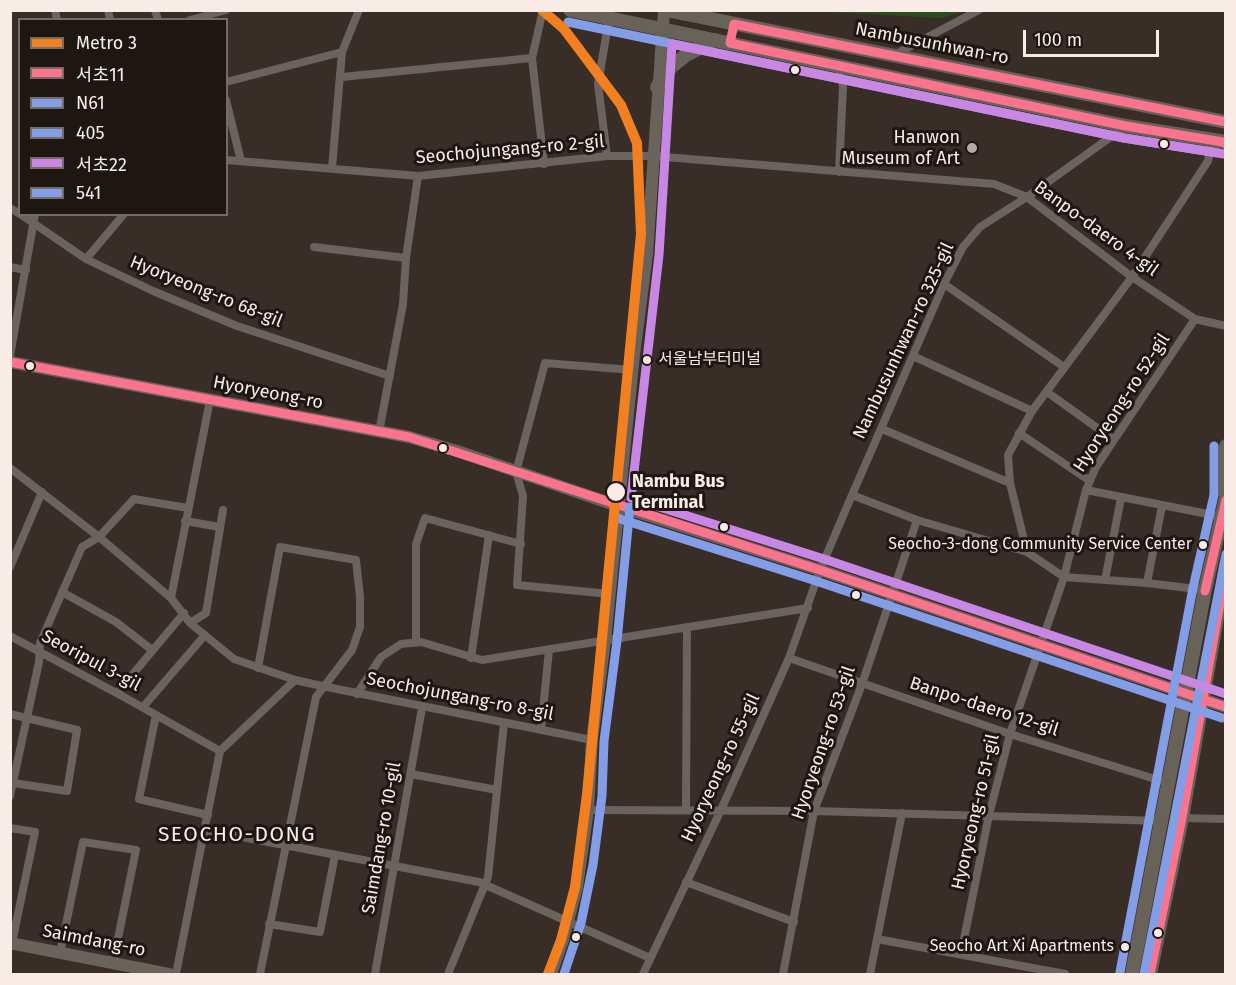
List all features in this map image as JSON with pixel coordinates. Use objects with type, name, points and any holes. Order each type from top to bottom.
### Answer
[{"type":"main road","points":[[570,10],[1126,126],[1222,142]]},
{"type":"main road","points":[[551,975],[569,921],[581,863],[588,810],[592,740],[610,594],[632,370],[647,254],[661,30],[665,10]]},
{"type":"main road","name":"Nambusunhwan-ro","points":[[665,10],[1226,122]]},
{"type":"main road","points":[[730,43],[734,24]]},
{"type":"main road","points":[[657,87],[671,68],[686,55],[715,40]]},
{"type":"main road","name":"Hyoryeong-ro","points":[[10,362],[409,437],[820,570],[1226,706]]},
{"type":"main road","points":[[1226,446],[1226,494]]},
{"type":"main road","points":[[1132,975],[1205,590],[1226,498]]},
{"type":"main road","points":[[1150,975],[1182,818],[1224,588],[1226,566]]},
{"type":"main road","name":"Saimdang-ro","points":[[11,943],[169,975]]},
{"type":"street","points":[[204,15],[226,10]]},
{"type":"street","points":[[332,168],[342,77],[342,52],[359,10]]},
{"type":"street","points":[[543,10],[532,58],[544,164]]},
{"type":"street","points":[[894,55],[979,10]]},
{"type":"street","points":[[607,156],[598,84],[609,19]]},
{"type":"street","points":[[228,81],[342,52]]},
{"type":"street","points":[[342,77],[532,58]]},
{"type":"street","points":[[838,66],[843,86],[839,172]]},
{"type":"street","points":[[228,108],[241,161]]},
{"type":"street","name":"Nambusunhwan-ro 325-gil","points":[[820,570],[944,285],[963,247],[980,227],[1027,197],[1126,126]]},
{"type":"street","points":[[1027,552],[1010,483],[1008,455],[1032,411],[1132,277],[1222,142]]},
{"type":"street","name":"Seochojungang-ro 2-gil","points":[[228,160],[418,176],[607,156],[653,156]]},
{"type":"street","name":"Banpo-daero 4-gil","points":[[653,156],[994,184],[1027,197],[1132,277],[1196,319],[1226,326]]},
{"type":"street","points":[[379,432],[403,304],[406,258],[418,176]]},
{"type":"street","points":[[86,260],[122,216]]},
{"type":"street","points":[[10,356],[35,219]]},
{"type":"street","name":"Hyoryeong-ro 68-gil","points":[[35,219],[86,260],[237,326],[390,376]]},
{"type":"street","points":[[314,247],[406,258]]},
{"type":"street","points":[[10,267],[26,270]]},
{"type":"street","points":[[944,285],[1064,367]]},
{"type":"street","name":"Hyoryeong-ro 52-gil","points":[[1041,645],[1064,577],[1089,481],[1196,319]]},
{"type":"street","points":[[913,356],[1032,411]]},
{"type":"street","points":[[610,594],[517,585],[523,496],[516,472],[545,363],[632,370]]},
{"type":"street","points":[[1047,392],[1114,440]]},
{"type":"street","points":[[171,598],[210,400]]},
{"type":"street","points":[[882,429],[1010,483]]},
{"type":"street","points":[[1019,433],[1089,481]]},
{"type":"street","name":"Seochojungang-ro 8-gil","points":[[10,468],[99,537],[171,598],[190,623],[234,659],[295,680],[422,708],[592,740]]},
{"type":"street","points":[[1086,490],[1223,517]]},
{"type":"street","points":[[10,567],[42,492]]},
{"type":"street","points":[[852,495],[917,520],[1027,552],[1064,577],[1205,590]]},
{"type":"street","points":[[1106,580],[1121,498]]},
{"type":"street","points":[[10,796],[40,643],[82,547],[99,537],[134,499],[188,508]]},
{"type":"street","points":[[1147,583],[1162,506]]},
{"type":"street","points":[[190,623],[206,613],[223,510]]},
{"type":"street","points":[[416,643],[416,544],[425,518],[521,544]]},
{"type":"street","points":[[891,595],[917,520]]},
{"type":"street","points":[[185,521],[220,527]]},
{"type":"street","points":[[471,658],[489,536]]},
{"type":"street","name":"Seochojungang-ro 8-gil","points":[[258,668],[280,547],[356,560],[360,627],[352,650],[322,686]]},
{"type":"street","name":"Hyoryeong-ro 55-gil","points":[[643,975],[789,658],[820,570]]},
{"type":"street","points":[[62,592],[116,622],[152,650]]},
{"type":"street","name":"Hyoryeong-ro 53-gil","points":[[783,975],[814,811],[862,684],[891,595]]},
{"type":"street","points":[[357,694],[381,657],[401,644],[421,642],[482,660],[808,608]]},
{"type":"street","points":[[117,693],[184,613]]},
{"type":"street","points":[[686,809],[687,627]]},
{"type":"street","points":[[143,707],[205,635]]},
{"type":"street","name":"Seoripul 3-gil","points":[[10,636],[143,707],[220,752]]},
{"type":"street","name":"Hyoryeong-ro 51-gil","points":[[961,954],[989,815],[1010,734],[1041,645]]},
{"type":"street","points":[[541,730],[549,650]]},
{"type":"street","name":"Banpo-daero 12-gil","points":[[789,658],[1010,734],[1168,783]]},
{"type":"street","points":[[176,975],[220,752],[295,680]]},
{"type":"street","points":[[260,975],[316,697],[322,686]]},
{"type":"street","name":"Saimdang-ro 10-gil","points":[[375,975],[422,708]]},
{"type":"street","points":[[10,714],[77,730],[67,791],[13,783]]},
{"type":"street","points":[[156,715],[140,799],[208,815]]},
{"type":"street","points":[[448,975],[486,884],[504,723]]},
{"type":"street","points":[[411,774],[497,790]]},
{"type":"street","points":[[588,810],[814,811],[1162,821]]},
{"type":"street","points":[[870,975],[902,813]]},
{"type":"street","points":[[1182,818],[1226,819]]},
{"type":"street","name":"Saimdang-ro","points":[[10,828],[35,832],[11,943]]},
{"type":"street","points":[[205,830],[486,884],[650,958]]},
{"type":"street","points":[[60,953],[83,842],[136,850],[113,963]]},
{"type":"street","points":[[269,924],[320,933],[335,855]]},
{"type":"street","points":[[686,882],[794,922]]},
{"type":"street","points":[[878,939],[1065,975]]},
{"type":"green space","points":[[811,11],[967,11],[940,18]]},
{"type":"metro line","name":"3","points":[[542,10],[564,29],[621,105],[637,143],[641,234],[587,794],[575,887],[561,940],[548,974]]},
{"type":"transit line","name":"405","points":[[568,22],[1124,138],[1218,153]]},
{"type":"transit line","name":"서초11","points":[[1226,122],[734,24],[730,43],[1126,126],[1226,144]]},
{"type":"transit line","name":"서초22","points":[[1224,154],[1124,138],[672,44],[659,255],[631,498],[824,559],[1226,694]]},
{"type":"transit line","name":"서초11","points":[[10,362],[409,437],[820,570],[1226,707]]},
{"type":"transit line","name":"405","points":[[1214,446],[1214,494]]},
{"type":"transit line","name":"541","points":[[1120,972],[1193,588],[1214,495]]},
{"type":"transit line","name":"서초11","points":[[1205,591],[1226,500]]},
{"type":"transit line","name":"N61","points":[[564,974],[581,923],[593,865],[602,796],[604,741],[617,641],[630,507]]},
{"type":"transit line","name":"N61","points":[[614,517],[816,581],[1222,718]]},
{"type":"transit line","name":"405","points":[[1144,974],[1226,554]]},
{"type":"transit line","name":"서초11","points":[[1150,974],[1182,818],[1226,569]]},
{"type":"place","name":"Hanwon Museum of Art","points":[[972,148]]},
{"type":"place","name":"서울남부터미널","points":[[647,360]]},
{"type":"place","name":"Nambu Bus Terminal","points":[[616,492]]},
{"type":"place","name":"Seocho-3-dong Community Service Center","points":[[1203,545]]},
{"type":"place","name":"Seocho Art Xi Apartments","points":[[1125,947]]},
{"type":"district","name":"SEOCHO-DONG","points":[[237,835]]}]
